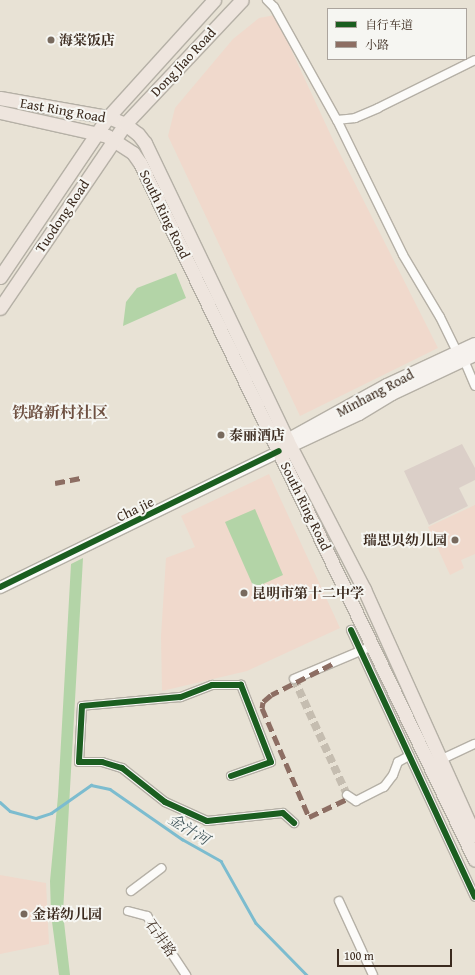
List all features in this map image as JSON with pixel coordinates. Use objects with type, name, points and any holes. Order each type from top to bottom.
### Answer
[{"type":"main road","name":"Dong Jiao Road","points":[[108,117],[214,0]]},
{"type":"main road","name":"Dong Jiao Road","points":[[125,124],[242,0]]},
{"type":"main road","name":"East Ring Road","points":[[0,98],[108,117],[125,124]]},
{"type":"main road","name":"East Ring Road","points":[[0,112],[98,133],[113,140]]},
{"type":"main road","name":"Tuodong Road","points":[[0,277],[108,117]]},
{"type":"main road","name":"Tuodong Road","points":[[0,308],[125,124]]},
{"type":"main road","name":"South Ring Road","points":[[125,124],[138,134],[145,143],[374,645],[475,860]]},
{"type":"main road","name":"South Ring Road","points":[[113,140],[133,153],[140,163],[283,446],[364,589],[475,836]]},
{"type":"main road","name":"Minhang Road","points":[[283,446],[465,356],[475,344]]},
{"type":"street","points":[[267,0],[274,7],[337,120],[402,255],[465,356],[475,386]]},
{"type":"street","points":[[337,120],[355,118],[475,60]]},
{"type":"street","name":"Cha jie","points":[[0,581],[283,446]]},
{"type":"street","name":"Cha jie","points":[[0,587],[283,446]]},
{"type":"street","points":[[351,630],[475,897]]},
{"type":"street","points":[[294,679],[374,645]]},
{"type":"street","points":[[231,776],[271,762],[241,685],[212,685],[180,697],[82,706],[79,762],[102,762],[122,768],[165,802],[207,821],[282,813],[294,823]]},
{"type":"street","points":[[440,760],[475,744]]},
{"type":"street","points":[[347,795],[356,801],[384,787],[393,775],[398,762],[409,756]]},
{"type":"street","points":[[131,891],[161,868]]},
{"type":"street","points":[[339,901],[373,975]]},
{"type":"street","name":"石井路","points":[[128,911],[147,916],[186,975]]},
{"type":"shaded area","points":[[275,15],[334,142],[438,348],[300,416],[168,136],[175,108],[233,39],[259,18]]},
{"type":"shaded area","points":[[462,444],[475,468],[475,480],[459,488],[468,506],[429,525],[404,471]]},
{"type":"shaded area","name":"昆明市第十二中学","points":[[269,474],[340,628],[247,671],[162,691],[161,636],[166,558],[195,547],[181,516]]},
{"type":"shaded area","name":"瑞思贝幼儿园","points":[[475,505],[475,554],[461,560],[464,568],[450,575],[428,527]]},
{"type":"shaded area","name":"金诺幼儿园","points":[[0,875],[46,883],[49,944],[0,954]]},
{"type":"green space","points":[[176,273],[186,298],[123,326],[126,302],[137,288]]},
{"type":"green space","points":[[255,509],[283,575],[254,588],[225,522]]},
{"type":"green space","points":[[83,558],[63,913],[70,975],[59,975],[51,914],[50,881],[58,796],[71,564]]},
{"type":"waterway","name":"金汁河","points":[[0,802],[10,811],[36,818],[51,813],[91,785],[110,789],[182,839],[221,861],[256,923],[307,975]]},
{"type":"tunnel","points":[[294,679],[347,795]]},
{"type":"marked path","points":[[55,483],[81,478]]},
{"type":"marked path","points":[[332,664],[271,695],[263,702],[262,708],[309,817],[349,798]]},
{"type":"cycle path","points":[[0,587],[279,451]]},
{"type":"cycle path","points":[[351,630],[475,897]]},
{"type":"cycle path","points":[[231,776],[271,762],[241,685],[212,685],[180,697],[82,706],[79,762],[102,762],[122,768],[165,802],[207,821],[283,813],[294,823]]},
{"type":"place","name":"海棠饭店","points":[[51,40]]},
{"type":"place","name":"泰丽酒店","points":[[221,435]]},
{"type":"place","name":"瑞思贝幼儿园","points":[[455,540]]},
{"type":"place","name":"昆明市第十二中学","points":[[244,593]]},
{"type":"place","name":"金诺幼儿园","points":[[24,914]]},
{"type":"district","name":"铁路新村社区","points":[[60,412]]}]
